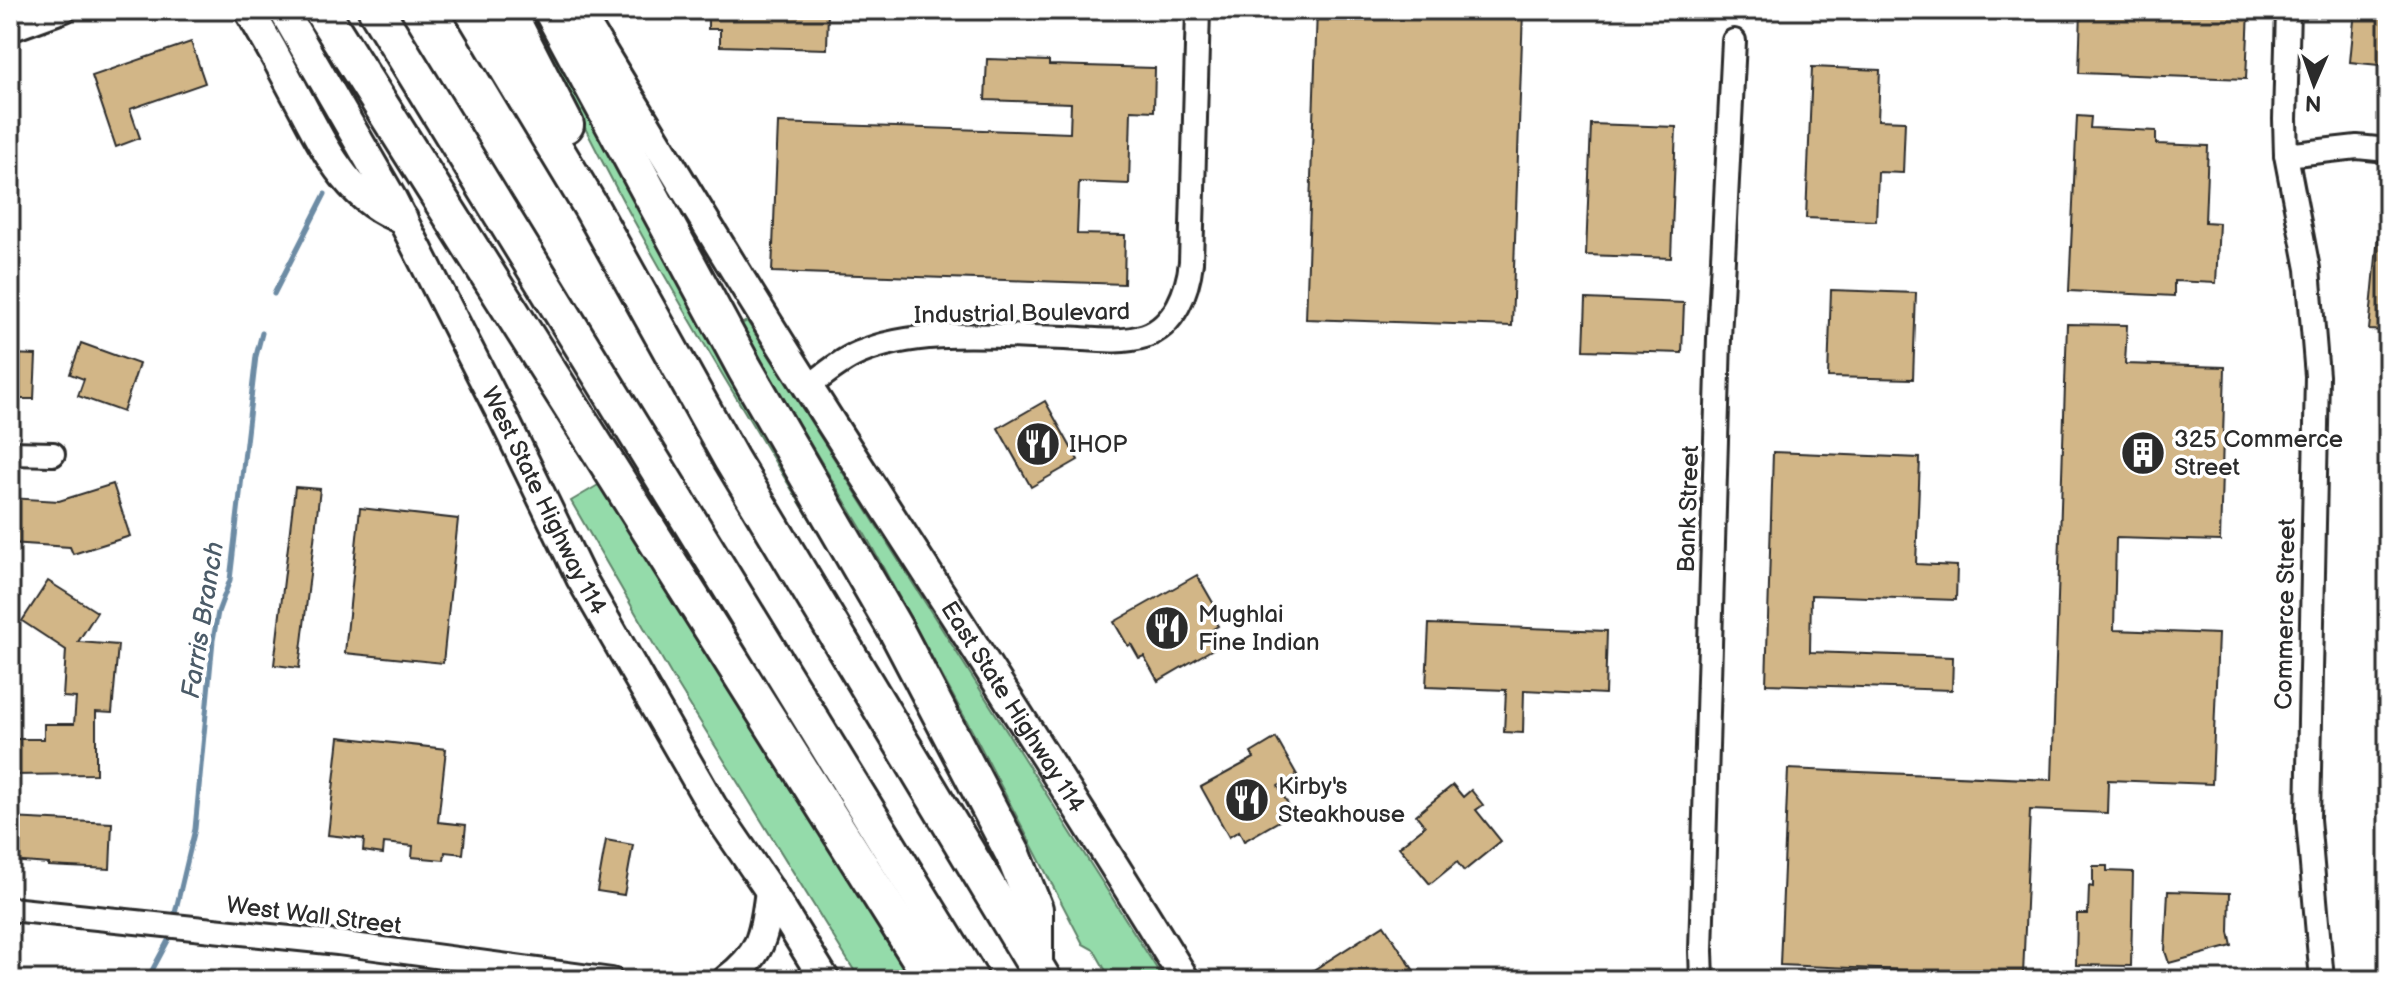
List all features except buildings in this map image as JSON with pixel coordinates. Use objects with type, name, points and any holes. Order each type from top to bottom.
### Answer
[{"type":"highway","points":[[321,10],[933,980]]},
{"type":"highway","points":[[376,10],[971,980]]},
{"type":"highway","points":[[472,10],[592,209],[731,459],[1039,972]]},
{"type":"highway","points":[[507,10],[580,153],[592,209]]},
{"type":"highway","points":[[551,10],[745,369],[897,632],[1013,854],[1035,909],[1039,972]]},
{"type":"main road","points":[[249,10],[330,158],[362,197],[392,216],[403,219]]},
{"type":"main road","name":"West State Highway 114","points":[[283,10],[403,219],[581,578],[712,806],[770,891],[821,977]]},
{"type":"main road","points":[[577,10],[808,387]]},
{"type":"main road","name":"East State Highway 114","points":[[808,387],[1015,707],[1185,980]]},
{"type":"main road","points":[[727,980],[743,968],[763,938],[770,891]]},
{"type":"street","points":[[10,30],[65,10]]},
{"type":"street","name":"Industrial Boulevard","points":[[808,387],[856,354],[880,345],[918,338],[980,336],[1121,340],[1147,335],[1167,321],[1189,284],[1198,10]]},
{"type":"street","name":"Commerce Street","points":[[2288,10],[2286,155],[2308,269],[2317,376],[2308,819],[2322,980]]},
{"type":"street","name":"Bank Street","points":[[1702,980],[1718,361],[1734,41]]},
{"type":"street","points":[[2286,155],[2357,147],[2388,150]]},
{"type":"street","points":[[10,453],[53,454]]},
{"type":"street","name":"West Wall Street","points":[[10,909],[338,943],[612,980]]},
{"type":"green space","points":[[526,10],[543,10],[876,629],[663,273],[606,169]]},
{"type":"green space","points":[[747,321],[1164,980],[1111,980],[1094,950],[1083,944],[867,538],[739,325]]},
{"type":"green space","points":[[600,484],[915,980],[860,980],[672,676],[571,501]]},
{"type":"waterway","name":"Farris Branch","points":[[274,294],[325,194]]},
{"type":"waterway","name":"Farris Branch","points":[[175,913],[195,829],[213,640],[218,612],[230,580],[256,356],[262,333]]},
{"type":"waterway","name":"Farris Branch","points":[[147,980],[171,935]]},
{"type":"place","name":"IHOP","points":[[1038,444]]},
{"type":"place","name":"325 Commerce Street","points":[[2143,453]]},
{"type":"place","name":"Mughlai Fine Indian","points":[[1167,628]]},
{"type":"place","name":"Kirby's Steakhouse","points":[[1247,800]]}]
